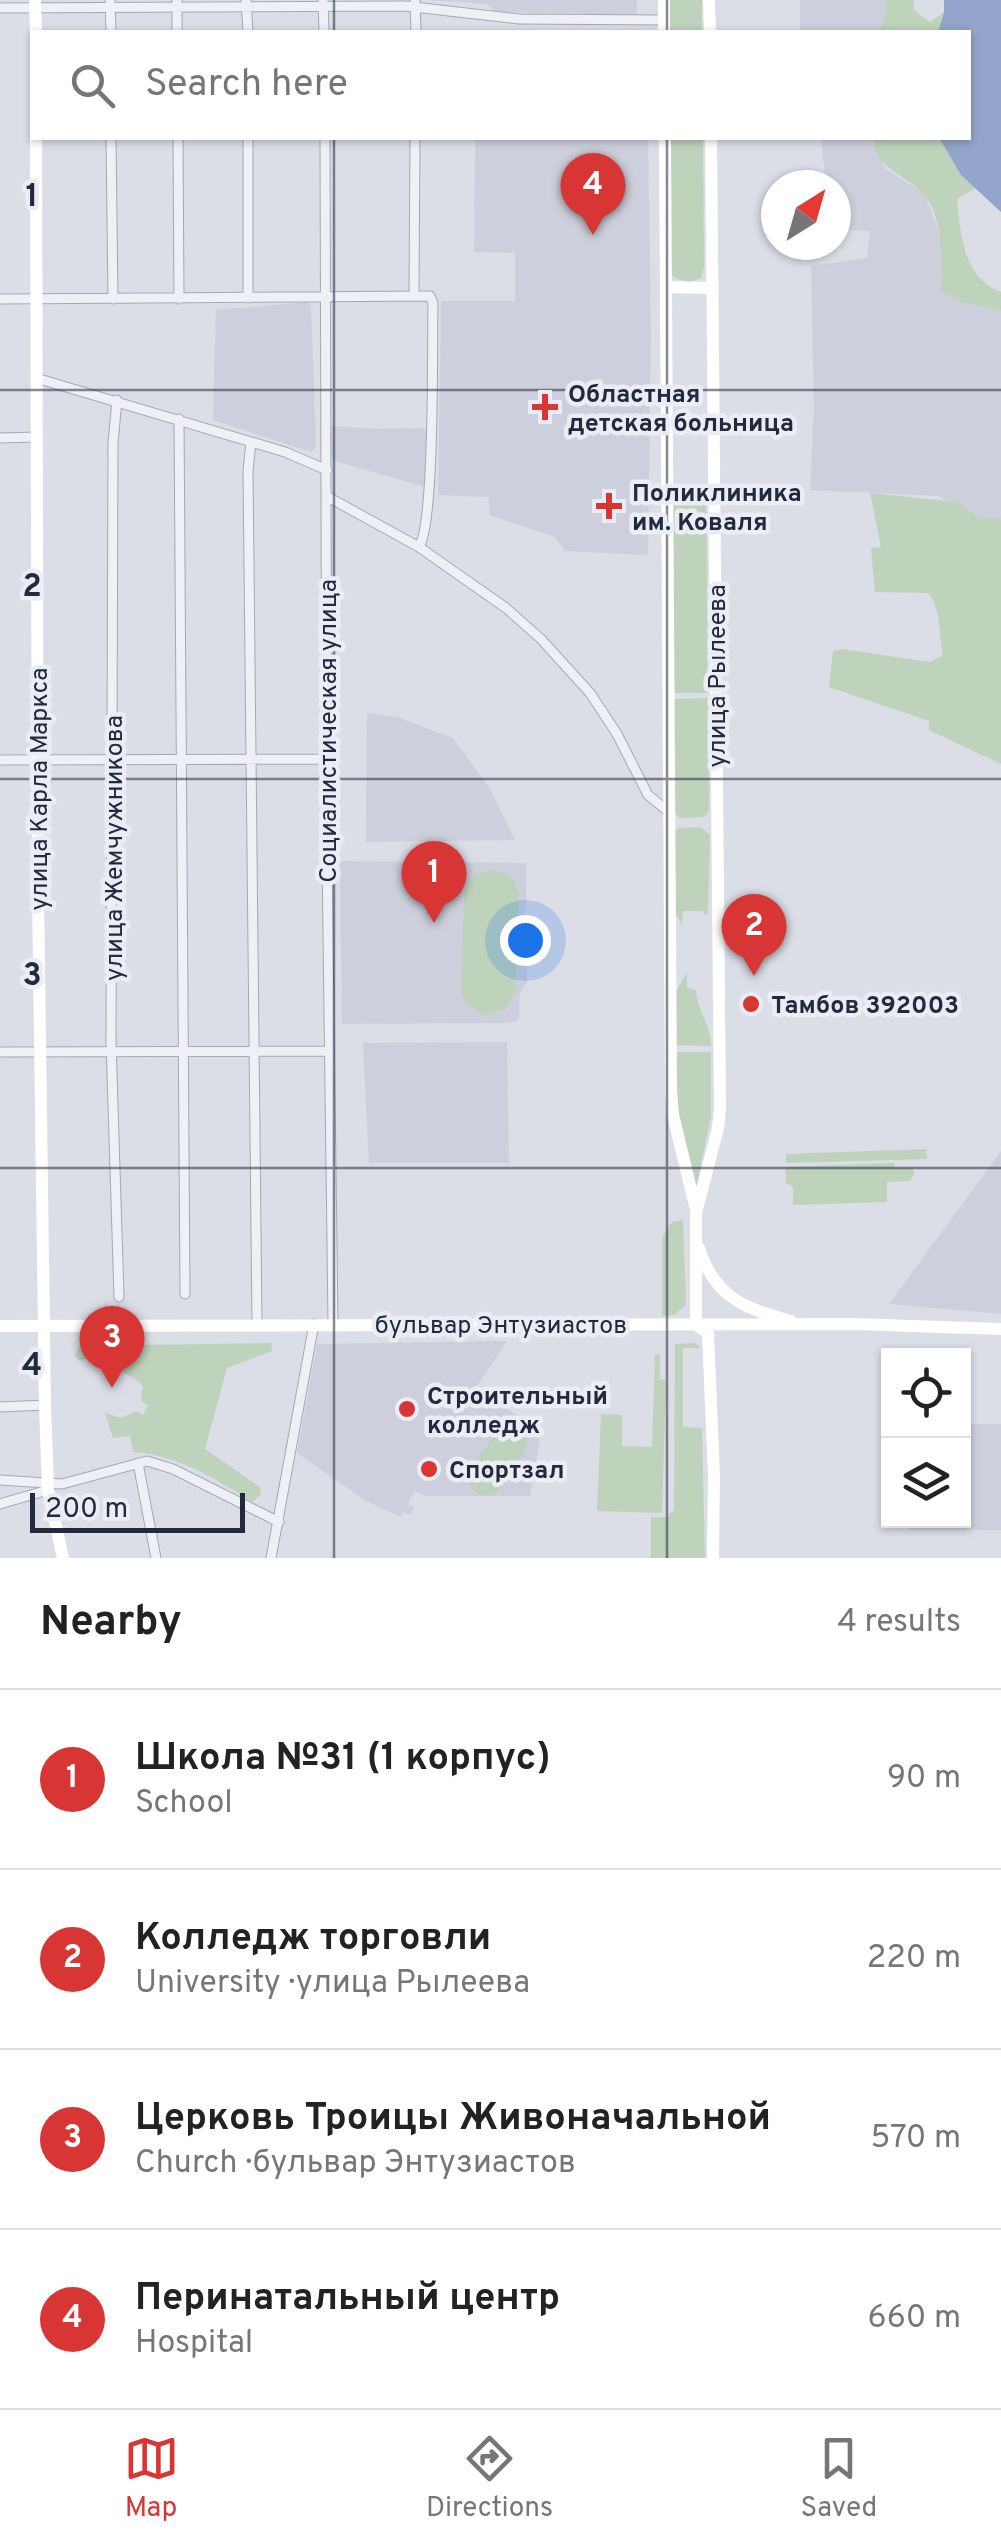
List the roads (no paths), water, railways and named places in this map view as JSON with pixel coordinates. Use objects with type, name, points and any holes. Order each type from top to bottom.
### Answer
[{"type":"main road","points":[[664,0],[664,26]]},
{"type":"main road","points":[[710,0],[710,30]]},
{"type":"main road","points":[[35,4],[36,30]]},
{"type":"main road","name":"улица Карла Маркса","points":[[36,140],[45,1405],[48,1486],[62,1558]]},
{"type":"main road","name":"улица Рылеева","points":[[664,140],[671,1090],[673,1115],[696,1213],[696,1324],[708,1333],[713,1558]]},
{"type":"main road","name":"улица Рылеева","points":[[696,1213],[720,1109],[710,140]]},
{"type":"main road","points":[[666,288],[713,288]]},
{"type":"main road","points":[[696,1236],[711,1273],[733,1300],[804,1324]]},
{"type":"main road","name":"бульвар Энтузиастов","points":[[0,1326],[804,1324],[1001,1329]]},
{"type":"street","points":[[324,3],[324,30]]},
{"type":"street","points":[[415,3],[416,30]]},
{"type":"street","points":[[0,8],[35,4],[415,3],[519,19],[664,26]]},
{"type":"street","points":[[110,4],[111,30]]},
{"type":"street","points":[[177,4],[177,30]]},
{"type":"street","points":[[246,4],[248,30]]},
{"type":"street","points":[[111,140],[113,299]]},
{"type":"street","points":[[178,140],[179,299]]},
{"type":"street","points":[[248,140],[248,298]]},
{"type":"street","name":"Социалистическая улица","points":[[325,140],[326,759],[333,1324]]},
{"type":"street","points":[[414,294],[415,140]]},
{"type":"street","points":[[0,299],[430,296],[433,303],[425,537],[420,547]]},
{"type":"street","points":[[36,378],[179,419],[327,470]]},
{"type":"street","name":"улица Жемчужникова","points":[[116,400],[111,1052],[119,1297]]},
{"type":"street","points":[[179,419],[186,1294]]},
{"type":"street","points":[[0,438],[36,438]]},
{"type":"street","points":[[251,442],[248,471],[257,1325]]},
{"type":"street","points":[[328,497],[420,547],[506,608],[565,662],[617,734],[648,795],[669,812]]},
{"type":"street","points":[[0,760],[326,759]]},
{"type":"street","points":[[0,1052],[329,1051]]},
{"type":"street","points":[[270,1558],[314,1324]]},
{"type":"street","points":[[0,1407],[45,1405]]},
{"type":"street","points":[[0,1504],[48,1486],[147,1461],[173,1469],[279,1522]]},
{"type":"street","points":[[138,1463],[156,1558]]},
{"type":"street","points":[[0,1480],[48,1486]]},
{"type":"water","points":[[944,0],[1001,0],[1001,212],[961,175],[940,140],[971,140],[971,30],[939,30]]},
{"type":"place","name":"Перинатальный центр","points":[[593,235]]},
{"type":"place","name":"Областная детская больница","points":[[545,407]]},
{"type":"place","name":"Поликлиника им. Коваля","points":[[609,506]]},
{"type":"place","name":"Школа №31 (1 корпус)","points":[[434,923]]},
{"type":"place","name":"Колледж торговли","points":[[754,976]]},
{"type":"place","name":"Тамбов 392003","points":[[751,1004]]},
{"type":"place","name":"Церковь Троицы Живоначальной","points":[[112,1388]]},
{"type":"place","name":"Строительный колледж","points":[[407,1409]]},
{"type":"place","name":"Спортзал","points":[[429,1469]]}]
